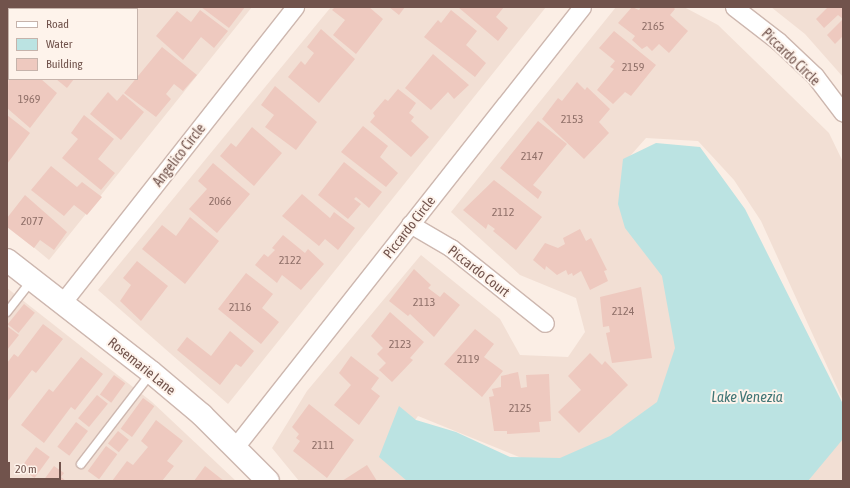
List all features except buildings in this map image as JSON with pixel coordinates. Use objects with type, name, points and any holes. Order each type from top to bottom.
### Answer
[{"type":"street","name":"Angelico Circle","points":[[62,303],[295,7]]},
{"type":"street","name":"Piccardo Circle","points":[[235,447],[582,7]]},
{"type":"street","name":"Piccardo Circle","points":[[734,7],[778,41],[814,76],[843,113]]},
{"type":"street","name":"Piccardo Court","points":[[410,224],[451,248],[544,323]]},
{"type":"street","name":"Rosemarie Lane","points":[[7,260],[151,372],[235,447],[268,481]]},
{"type":"lane","points":[[7,312],[33,280]]},
{"type":"lane","points":[[81,464],[151,372]]},
{"type":"shaded area","points":[[252,7],[49,260],[7,225],[7,41],[8,40],[8,80],[138,80],[138,8],[33,8]]},
{"type":"shaded area","points":[[331,7],[546,7],[228,404],[98,290]]},
{"type":"shaded area","points":[[616,7],[684,7],[718,25],[829,133],[843,162],[843,401],[761,221],[734,180],[698,141],[646,138],[623,164],[677,279],[683,337],[670,391],[634,430],[588,456],[529,461],[418,416],[400,440],[430,481],[299,481],[272,448],[307,391],[421,255],[500,319],[520,355],[568,357],[585,332],[576,298],[520,275],[451,212]]},
{"type":"shaded area","points":[[771,7],[843,7],[843,77],[805,34]]},
{"type":"shaded area","points":[[7,288],[152,402],[236,481],[7,481]]},
{"type":"shaded area","points":[[843,433],[843,481],[806,481]]},
{"type":"water","name":"Lake Venezia","points":[[656,143],[700,147],[745,209],[843,404],[843,439],[808,481],[407,481],[379,457],[399,406],[416,420],[456,432],[510,457],[560,458],[610,436],[657,402],[675,348],[662,276],[625,228],[618,204],[623,159]]}]
